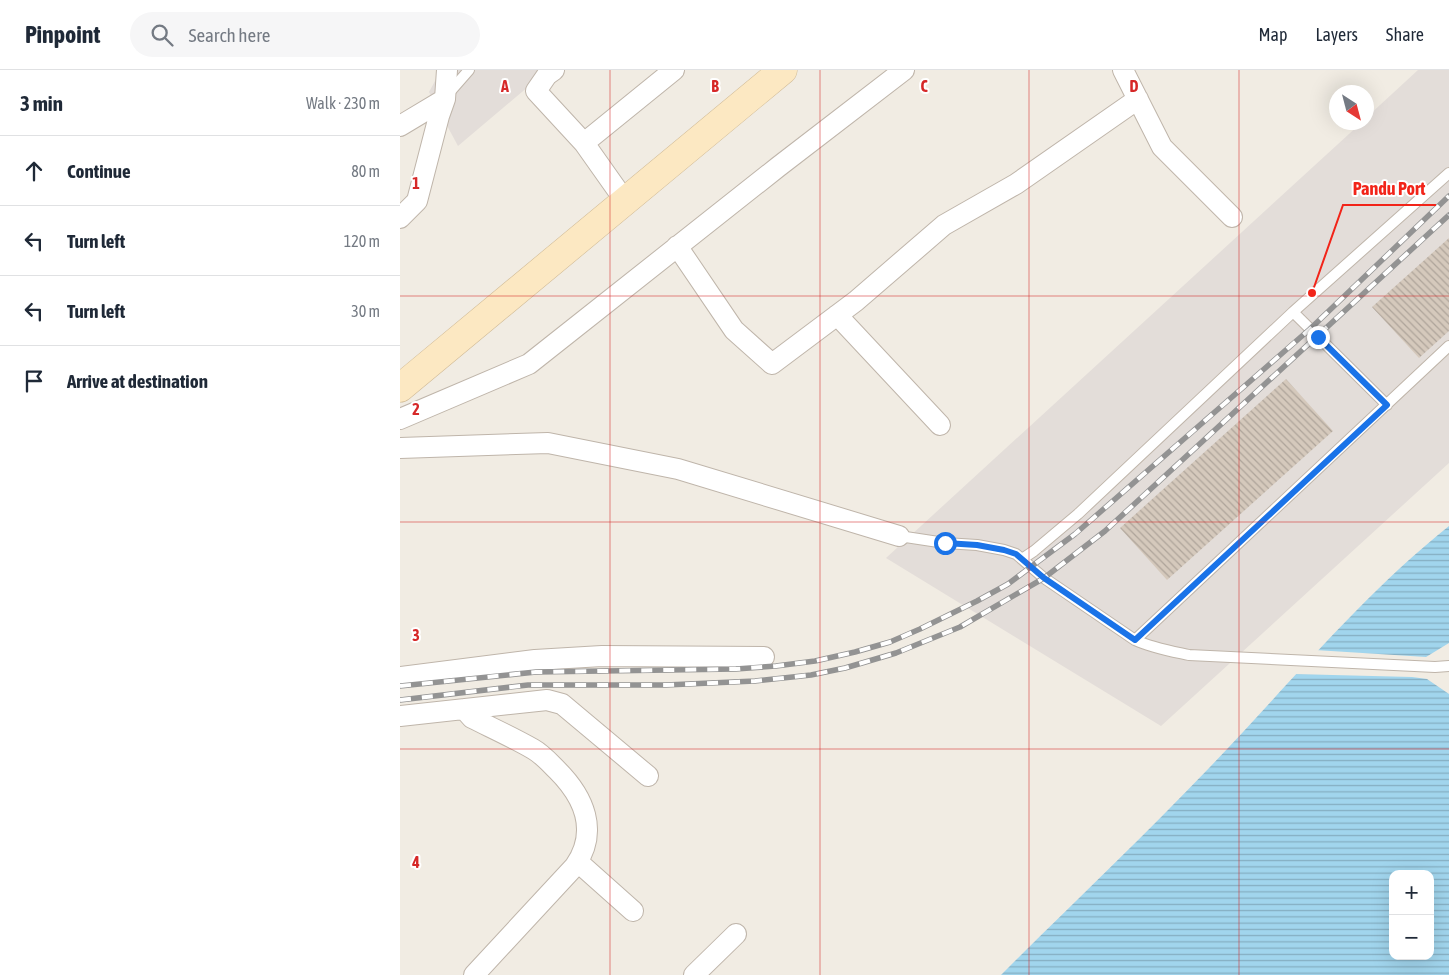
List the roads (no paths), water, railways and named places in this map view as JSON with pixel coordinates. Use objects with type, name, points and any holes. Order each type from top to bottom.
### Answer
[{"type":"street","points":[[400,218],[417,201],[444,99],[448,70]]},
{"type":"street","points":[[554,70],[547,75],[536,91],[584,144],[625,201]]},
{"type":"street","points":[[584,144],[674,70]]},
{"type":"street","points":[[400,388],[783,70]]},
{"type":"street","points":[[400,419],[529,364],[904,70]]},
{"type":"street","points":[[1123,70],[1162,147],[1232,217]]},
{"type":"street","points":[[400,126],[444,99]]},
{"type":"street","points":[[678,246],[734,330],[772,364],[856,301],[944,224],[1016,184],[1138,99]]},
{"type":"street","points":[[837,315],[940,425]]},
{"type":"street","points":[[400,448],[548,443],[678,469],[898,536]]},
{"type":"street","points":[[400,677],[535,660],[602,656],[764,657]]},
{"type":"street","points":[[400,716],[547,700],[562,704],[648,776]]},
{"type":"street","points":[[464,709],[472,718],[535,750],[553,765],[568,781],[578,797],[586,816],[587,838],[578,862],[474,975]]},
{"type":"street","points":[[578,862],[633,911]]},
{"type":"street","points":[[694,975],[736,934]]},
{"type":"lane","points":[[444,99],[469,70]]},
{"type":"lane","points":[[1022,559],[1078,514],[1294,312],[1449,173]]},
{"type":"lane","points":[[1294,312],[1387,405]]},
{"type":"lane","points":[[1135,640],[1449,346]]},
{"type":"lane","points":[[898,536],[1004,550],[1016,554],[1044,578],[1135,640],[1147,646],[1166,651],[1189,655],[1449,666]]},
{"type":"water","points":[[1449,526],[1449,975],[1001,975],[1184,793],[1385,582]]},
{"type":"railway","points":[[400,686],[536,672],[736,669],[776,666],[815,661],[855,652],[890,642],[920,629],[1008,584],[1075,534],[1310,329],[1449,196]]},
{"type":"railway","points":[[400,700],[528,685],[666,685],[755,681],[811,675],[845,668],[896,653],[960,627],[1044,578],[1105,531],[1449,215]]},
{"type":"place","name":"Pandu Port","points":[[1312,293]]}]
